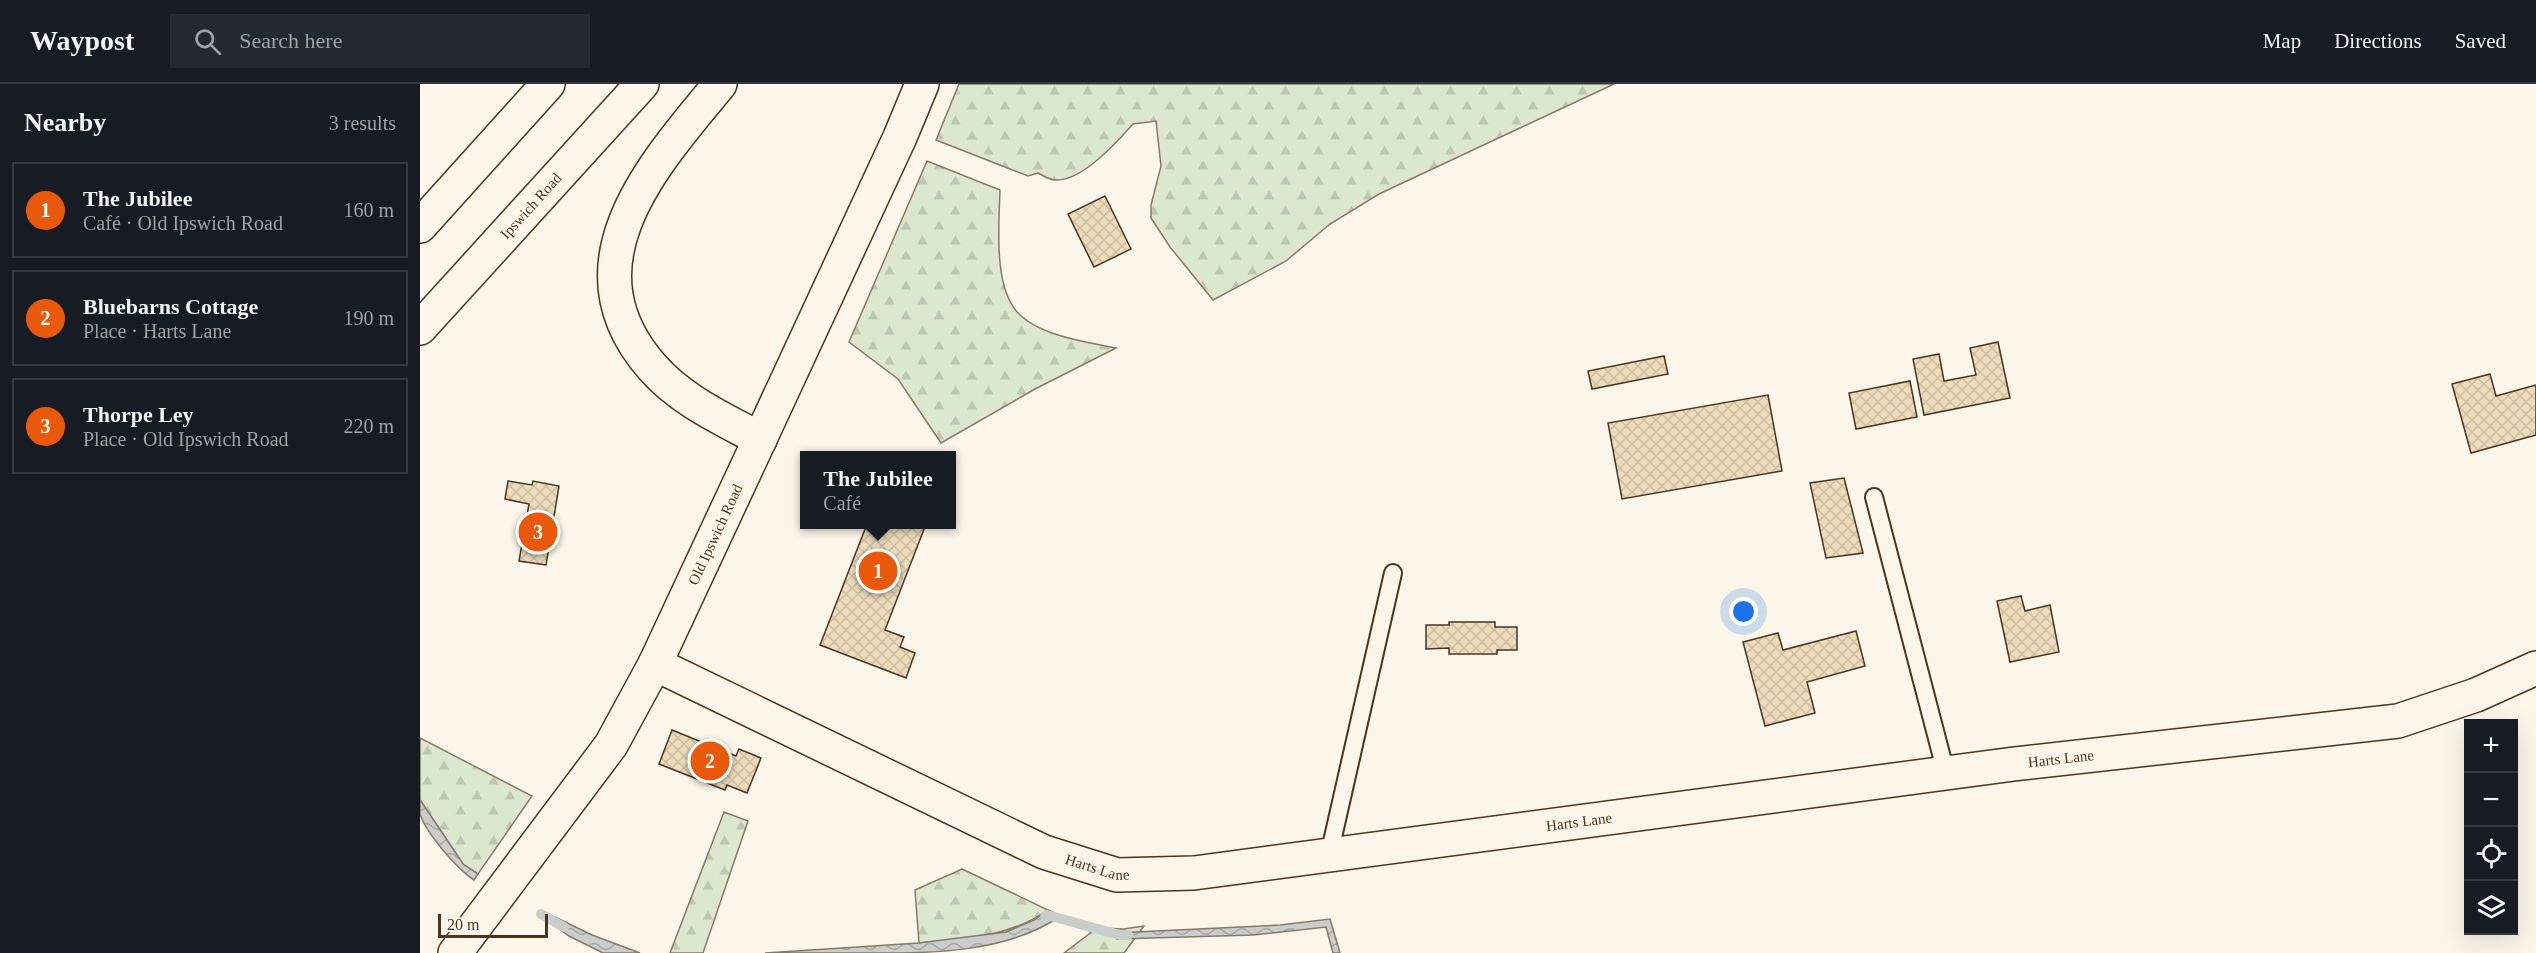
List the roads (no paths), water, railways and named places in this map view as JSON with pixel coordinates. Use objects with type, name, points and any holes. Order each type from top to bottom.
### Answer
[{"type":"main road","points":[[420,226],[548,84]]},
{"type":"main road","name":"Ipswich Road","points":[[420,328],[642,84]]},
{"type":"main road","points":[[720,84],[645,179],[629,208],[621,230],[615,285],[622,316],[654,368],[701,407],[760,439]]},
{"type":"main road","name":"Old Ipswich Road","points":[[455,953],[612,745],[656,663],[895,148],[922,84]]},
{"type":"main road","name":"Harts Lane","points":[[656,663],[1044,852],[1117,875],[1194,873],[1946,773],[2398,721],[2476,694],[2536,668]]},
{"type":"lane","points":[[1874,497],[1946,773]]},
{"type":"lane","points":[[1329,855],[1393,573]]},
{"type":"water","points":[[420,800],[463,864],[478,874],[474,880],[451,859],[435,840],[420,814]]},
{"type":"water","points":[[1048,910],[1061,916],[1017,937],[969,948],[919,952],[765,953],[919,943],[1006,932],[1034,920]]},
{"type":"water","points":[[555,917],[592,935],[640,953],[603,953],[569,936],[551,923]]},
{"type":"water","points":[[1330,919],[1340,953],[1333,953],[1326,927],[1253,935],[1117,939],[1115,933],[1280,925]]},
{"type":"waterway","points":[[541,914],[564,927]]},
{"type":"waterway","points":[[1045,917],[1047,915],[1120,935],[1128,935]]},
{"type":"place","name":"Thorpe Ley","points":[[538,532]]},
{"type":"place","name":"The Jubilee","points":[[878,571]]},
{"type":"place","name":"Bluebarns Cottage","points":[[710,761]]}]
